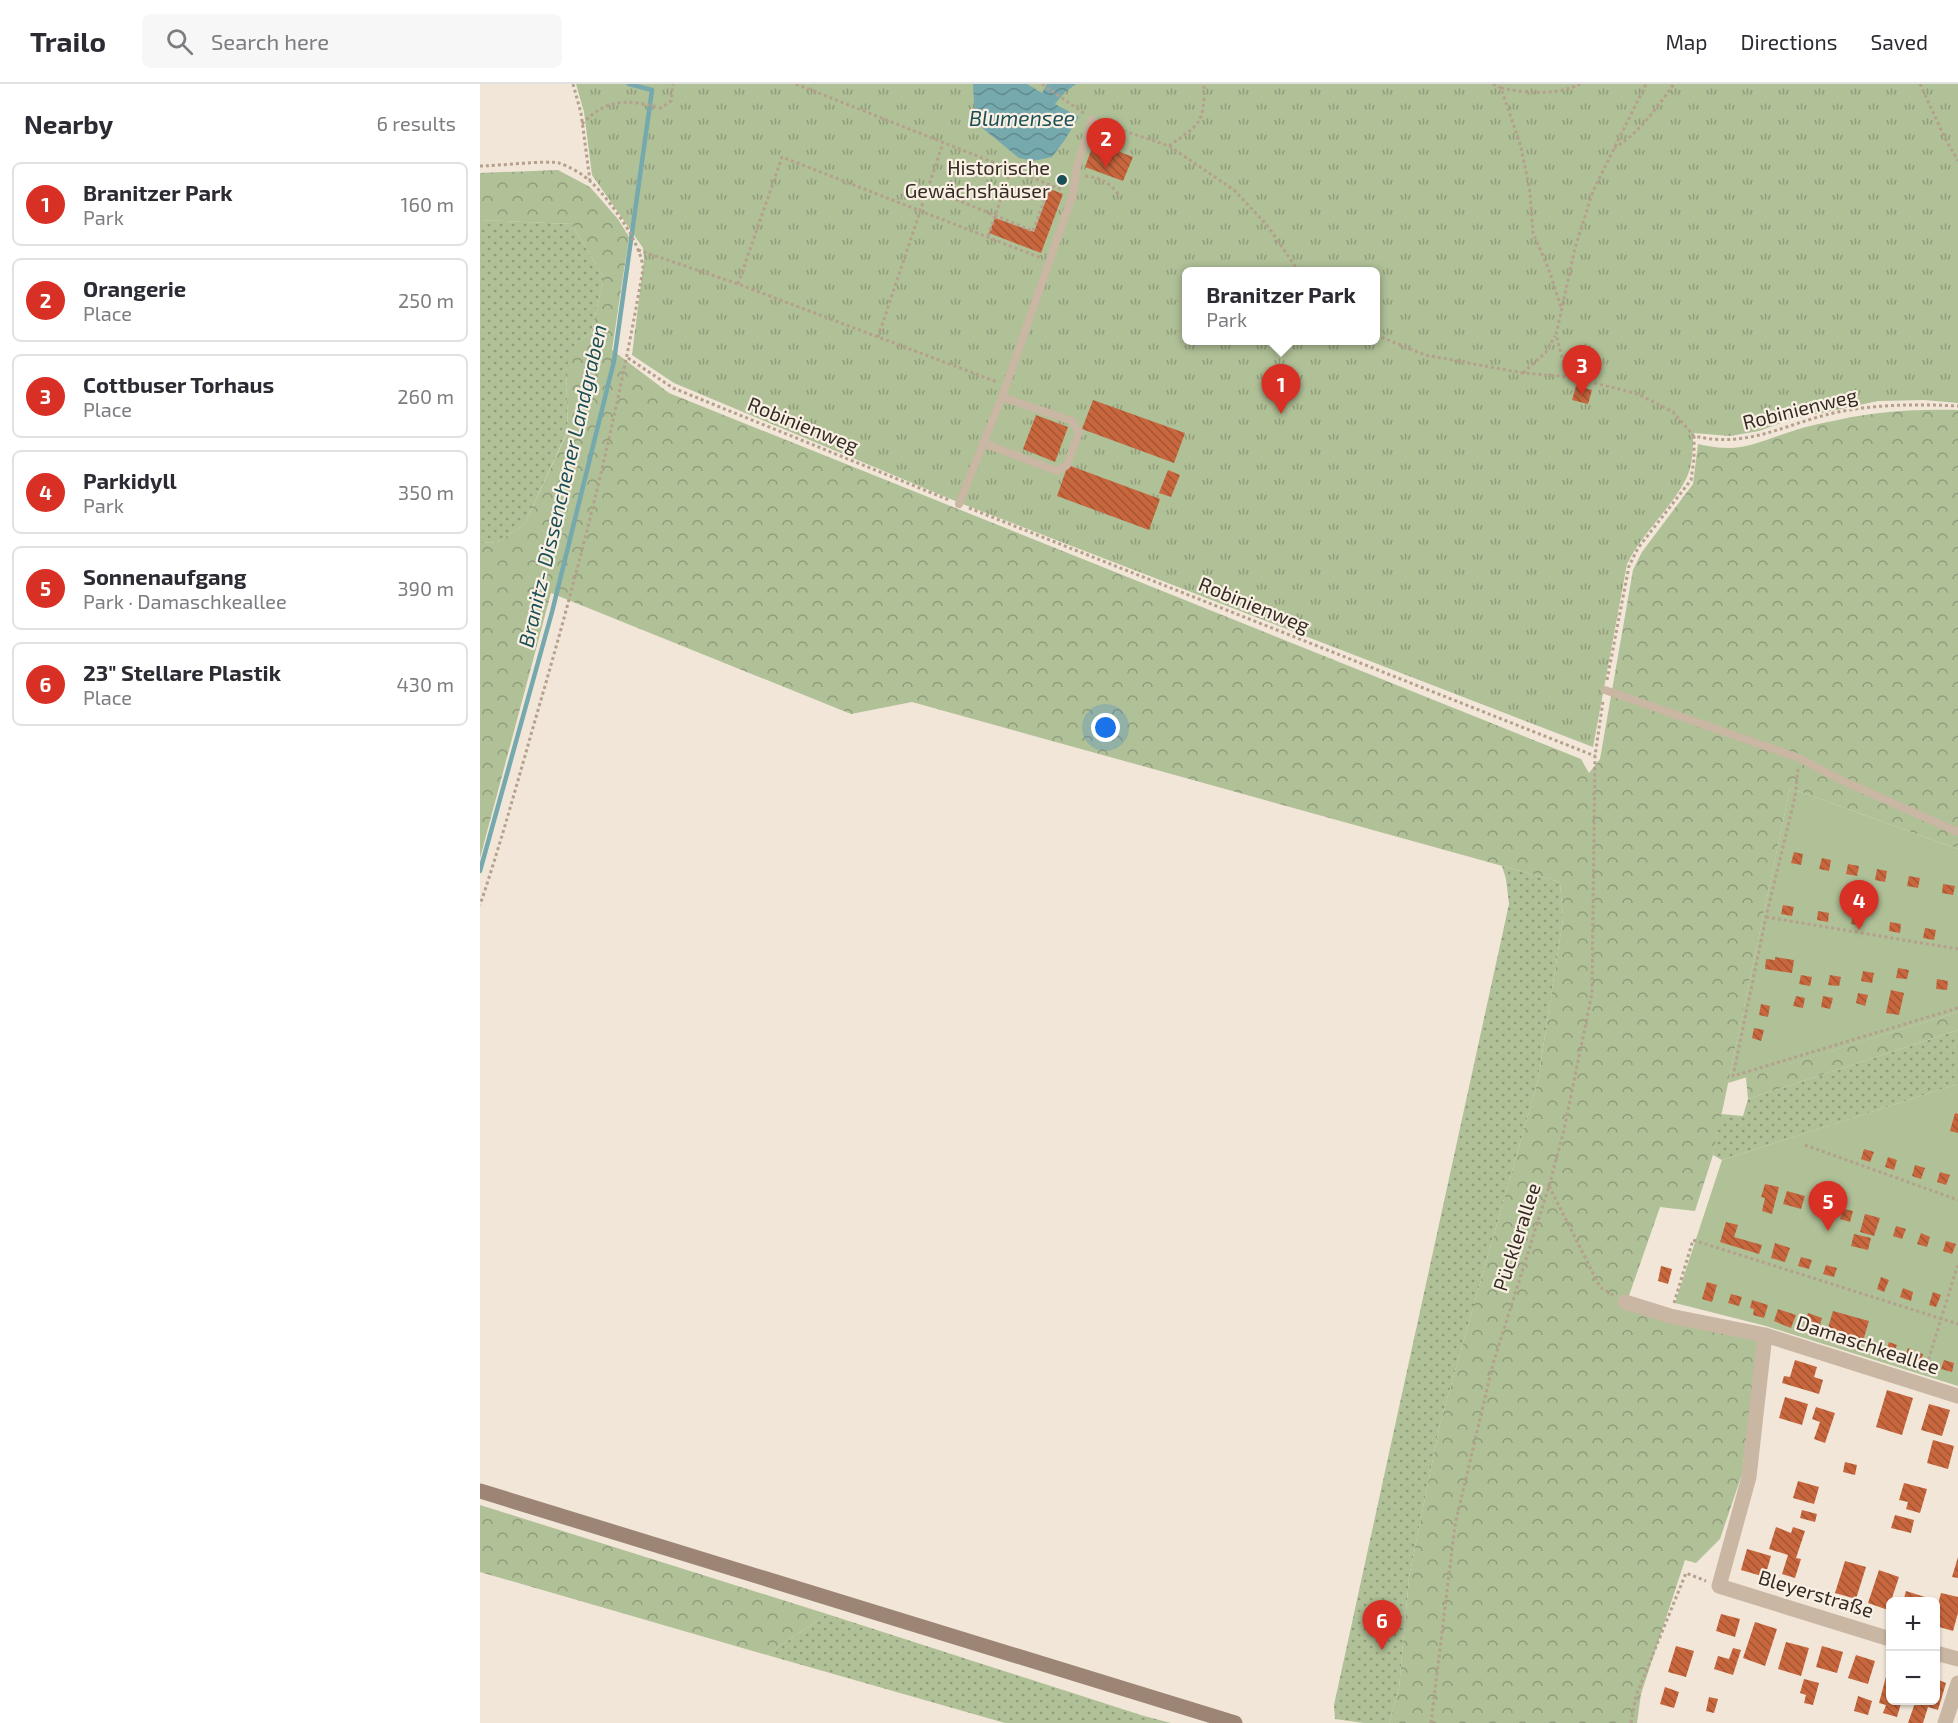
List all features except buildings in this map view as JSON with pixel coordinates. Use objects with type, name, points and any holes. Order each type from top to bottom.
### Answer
[{"type":"main road","points":[[480,1491],[1235,1723]]},
{"type":"street","name":"Damaschkeallee","points":[[1625,1302],[1670,1316],[1765,1335],[1958,1396]]},
{"type":"street","name":"Damaschkeallee","points":[[1723,1588],[1749,1477],[1765,1335]]},
{"type":"street","name":"Bleyerstraße","points":[[1723,1588],[1886,1638]]},
{"type":"street","points":[[1940,1654],[1958,1659]]},
{"type":"street","points":[[1946,1723],[1958,1683]]},
{"type":"lane","points":[[959,504],[1002,397],[1050,262],[1073,194],[1092,119]]},
{"type":"lane","points":[[983,443],[1057,471],[1067,465],[1079,432],[1072,421],[1002,397]]},
{"type":"lane","points":[[1605,690],[1799,758],[1841,780],[1958,832]]},
{"type":"path","points":[[573,84],[582,124],[590,181]]},
{"type":"path","points":[[582,124],[594,111],[622,101],[661,108],[671,100],[673,84]]},
{"type":"path","points":[[796,84],[1073,194]]},
{"type":"path","points":[[813,90],[816,84]]},
{"type":"path","points":[[1169,146],[1196,126],[1205,108],[1204,84]]},
{"type":"path","points":[[1493,84],[1501,88],[1529,92],[1572,88],[1580,84]]},
{"type":"path","points":[[1523,373],[1546,352],[1556,335],[1575,248],[1593,191],[1646,84]]},
{"type":"path","points":[[1614,148],[1625,142],[1674,84]]},
{"type":"path","points":[[1920,84],[1958,161]]},
{"type":"path","points":[[1043,85],[1092,119],[1112,128],[1169,146],[1234,190],[1267,225],[1296,267]]},
{"type":"path","points":[[1501,88],[1521,147],[1530,192],[1533,233],[1562,307]]},
{"type":"path","points":[[878,337],[943,143]]},
{"type":"path","points":[[738,284],[782,157],[1050,262]]},
{"type":"path","points":[[480,166],[558,162],[590,181],[620,218],[639,250],[643,269],[628,358],[568,607],[495,860],[480,904]]},
{"type":"path","points":[[988,237],[1011,170]]},
{"type":"path","points":[[1076,175],[1104,180],[1114,187],[1120,197]]},
{"type":"path","points":[[928,188],[1033,231],[1050,185]]},
{"type":"path","points":[[639,250],[738,284],[1006,386]]},
{"type":"path","points":[[1556,335],[1563,360],[1571,377]]},
{"type":"path","points":[[1380,337],[1425,355],[1523,373],[1571,377],[1638,394],[1673,412],[1694,436],[1691,480],[1638,548],[1629,566],[1595,756]]},
{"type":"path","name":"Robinienweg","points":[[628,358],[672,388],[1595,756]]},
{"type":"path","name":"Robinienweg","points":[[1694,436],[1712,440],[1758,437],[1791,424],[1839,412],[1881,406],[1924,404],[1958,406]]},
{"type":"path","name":"Pücklerallee","points":[[1431,1723],[1455,1525],[1492,1364],[1549,1186],[1564,1130],[1592,993],[1595,756]]},
{"type":"path","points":[[1799,758],[1795,796],[1766,917],[1733,1076],[1958,1008]]},
{"type":"path","points":[[1766,917],[1958,949]]},
{"type":"path","points":[[1804,1145],[1958,1200]]},
{"type":"path","points":[[1549,1186],[1600,1287],[1625,1302]]},
{"type":"path","points":[[1670,1316],[1693,1240],[1958,1324]]},
{"type":"path","points":[[1921,1384],[1958,1264]]},
{"type":"path","points":[[1631,1723],[1636,1696],[1686,1573],[1723,1588]]},
{"type":"green space","points":[[576,84],[1958,84],[1958,403],[1924,400],[1878,401],[1789,420],[1759,431],[1730,436],[1693,433],[1693,451],[1686,479],[1640,542],[1627,564],[1593,747],[960,503],[674,383],[632,355],[644,259],[643,248],[592,175],[584,112]]},
{"type":"green space","points":[[558,170],[590,187],[618,219],[629,237],[612,350],[669,393],[1581,759],[1589,773],[1600,759],[1633,570],[1642,552],[1693,484],[1698,444],[1726,448],[1747,446],[1809,426],[1868,414],[1958,410],[1958,849],[1790,788],[1713,1155],[1695,1211],[1660,1207],[1625,1307],[1758,1341],[1742,1474],[1720,1539],[1696,1563],[1685,1560],[1641,1694],[1637,1723],[1389,1723],[1399,1688],[1409,1577],[1440,1424],[1538,1080],[1563,919],[1560,882],[912,702],[851,714],[551,593],[480,858],[480,543],[497,542],[524,525],[568,431],[566,371],[569,358],[576,343],[591,333],[604,278],[572,224],[480,220],[480,173]]},
{"type":"green space","points":[[480,220],[572,224],[604,278],[591,333],[576,343],[566,371],[568,430],[524,525],[497,542],[480,543]]},
{"type":"green space","points":[[1790,788],[1958,849],[1958,1012],[1728,1083]]},
{"type":"green space","points":[[1502,866],[1560,882],[1563,919],[1538,1080],[1440,1424],[1409,1577],[1399,1688],[1389,1723],[1364,1723],[1335,1719],[1334,1705],[1509,904]]},
{"type":"green space","points":[[1958,1012],[1958,1030],[1748,1099],[1746,1077]]},
{"type":"green space","points":[[1958,1030],[1958,1084],[1722,1160],[1713,1155],[1721,1114],[1743,1116],[1748,1099]]},
{"type":"green space","points":[[1958,1084],[1958,1386],[1766,1326],[1675,1303],[1722,1160]]},
{"type":"green space","points":[[480,1505],[827,1614],[767,1655],[480,1572]]},
{"type":"green space","points":[[827,1614],[1171,1723],[1005,1723],[767,1655]]},
{"type":"water","name":"Blumensee","points":[[973,84],[1027,84],[1042,93],[1047,84],[1076,84],[1055,104],[1079,117],[1052,157],[1033,161],[1019,158],[975,122]]},
{"type":"waterway","name":"Branitz- Dissenchener Landgraben","points":[[480,871],[552,612],[614,361],[652,90],[629,84]]},
{"type":"place","name":"Orangerie","points":[[1106,168]]},
{"type":"place","name":"Historische Gewächshäuser","points":[[1062,180]]},
{"type":"place","name":"Cottbuser Torhaus","points":[[1582,395]]},
{"type":"place","name":"Branitzer Park","points":[[1281,414]]},
{"type":"place","name":"Parkidyll","points":[[1859,930]]},
{"type":"place","name":"Sonnenaufgang","points":[[1828,1231]]},
{"type":"place","name":"23\" Stellare Plastik","points":[[1382,1650]]}]
